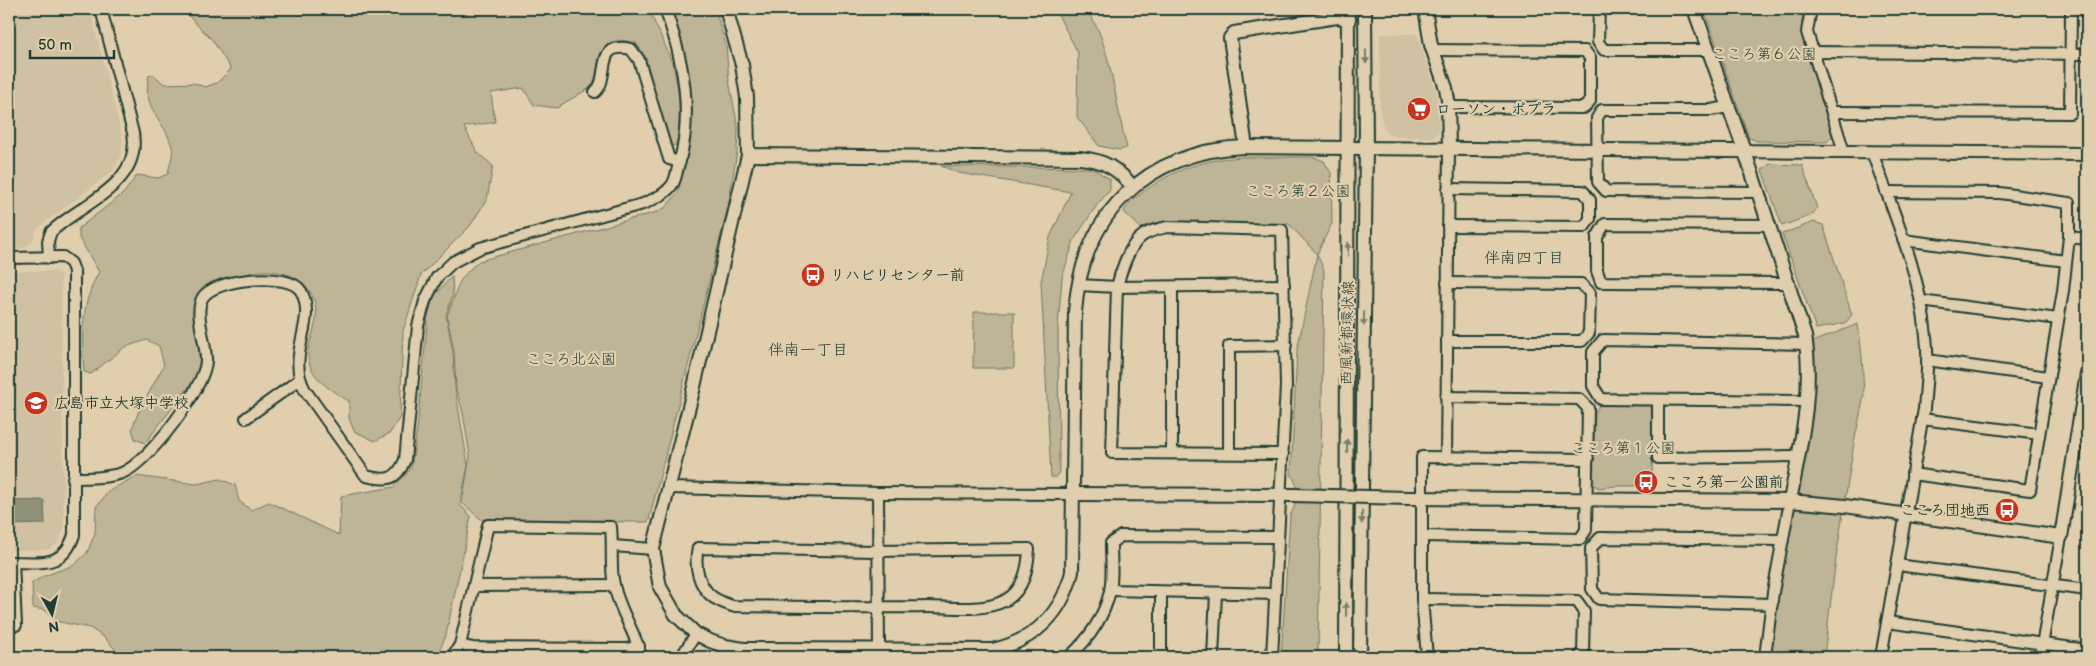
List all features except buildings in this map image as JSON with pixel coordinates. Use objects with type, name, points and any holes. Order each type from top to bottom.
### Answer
[{"type":"street","points":[[49,258],[48,241],[51,232],[116,184],[126,170],[133,151],[132,133],[101,9]]},
{"type":"street","points":[[73,478],[104,477],[123,472],[153,450],[197,388],[205,373],[206,359],[199,313],[202,298],[212,290],[226,284],[271,279],[287,281],[300,290],[305,303],[306,319],[299,346],[299,380],[318,410],[366,476],[380,479],[392,478],[401,470],[405,460],[418,326],[425,301],[437,276],[453,262],[480,248],[643,204],[660,196],[673,184],[680,162],[686,115],[683,69],[664,9]]},
{"type":"street","points":[[726,9],[742,65],[747,97],[748,155],[670,488],[653,549],[656,573],[668,602],[676,615],[696,634],[724,646],[744,649],[879,650],[986,654],[1029,636],[1050,620],[1061,603],[1069,585],[1072,572],[1075,312],[1078,284],[1086,253],[1094,234],[1118,202],[1133,187],[1165,165],[1184,157],[1223,148],[1246,147],[2087,154]]},
{"type":"street","name":"西風新都環状線","points":[[1360,657],[1366,148],[1364,9]]},
{"type":"street","points":[[1425,9],[1432,50],[1446,88],[1449,107],[1446,458]]},
{"type":"street","points":[[1598,9],[1598,42],[1604,50],[1709,50]]},
{"type":"street","points":[[1694,9],[1789,283],[1807,344],[1809,384],[1807,402],[1772,604],[1765,657]]},
{"type":"street","points":[[1811,9],[1807,32],[1844,152]]},
{"type":"street","points":[[1832,112],[2070,113],[2071,9]]},
{"type":"street","points":[[1246,147],[1230,38],[1234,33],[1337,18],[1348,14]]},
{"type":"street","name":"西風新都環状線","points":[[1346,657],[1348,14]]},
{"type":"street","points":[[595,92],[603,80],[603,64],[606,57],[616,49],[631,49],[639,60],[669,159],[680,162]]},
{"type":"street","points":[[1432,50],[1585,51],[1590,58],[1590,101],[1584,108],[1449,107]]},
{"type":"street","points":[[1813,52],[2087,54]]},
{"type":"street","points":[[1728,107],[1711,110],[1603,110],[1598,118],[1598,182],[1606,191],[1757,192]]},
{"type":"street","points":[[1872,152],[1922,301],[1927,337],[1922,419],[1882,657]]},
{"type":"street","points":[[748,155],[1090,158],[1110,166],[1133,187]]},
{"type":"street","points":[[1448,189],[1583,191],[1590,200],[1590,219],[1584,227],[1448,226]]},
{"type":"street","points":[[1886,192],[2000,193],[2069,203],[2069,237],[2066,261],[2030,490],[1912,474]]},
{"type":"street","points":[[1768,224],[1605,224],[1597,237],[1597,271],[1601,282],[1789,283]]},
{"type":"street","points":[[1272,657],[1278,537],[1287,495],[1283,454],[1286,345],[1282,230],[1167,227],[1152,230],[1140,237],[1120,272],[1117,287],[1112,453],[1283,454]]},
{"type":"street","points":[[2069,237],[2087,239]]},
{"type":"street","points":[[1903,240],[2066,261]]},
{"type":"street","points":[[9,258],[63,257],[71,263],[74,271],[74,535],[70,547],[62,557],[49,562],[11,562],[16,625],[9,625]]},
{"type":"street","points":[[1447,283],[1581,284],[1590,293],[1588,333],[1582,341],[1447,341]]},
{"type":"street","points":[[1078,284],[1117,287],[1284,285]]},
{"type":"street","points":[[1172,287],[1172,453]]},
{"type":"street","points":[[1922,301],[2058,319]]},
{"type":"street","points":[[1807,344],[1603,340],[1592,352],[1593,386],[1601,399],[1807,402]]},
{"type":"street","points":[[1229,453],[1229,346],[1286,345]]},
{"type":"street","points":[[1927,360],[2048,377]]},
{"type":"street","points":[[2040,657],[2087,372]]},
{"type":"street","points":[[246,418],[299,380]]},
{"type":"street","points":[[1422,536],[1580,539],[1586,530],[1588,408],[1580,399],[1446,397]]},
{"type":"street","points":[[1658,400],[1658,458],[1798,456]]},
{"type":"street","points":[[1922,419],[2039,434]]},
{"type":"street","points":[[1427,657],[1422,599],[1422,536],[1415,498],[1422,457],[1588,459]]},
{"type":"street","points":[[670,488],[878,493],[1287,495],[1790,501],[2061,536]]},
{"type":"street","points":[[878,493],[879,650]]},
{"type":"street","points":[[452,657],[460,645],[488,525],[611,527],[614,585],[624,616],[639,646],[642,657]]},
{"type":"street","points":[[1069,657],[1086,641],[1100,619],[1110,590],[1111,544],[1121,536],[1278,537]]},
{"type":"street","points":[[1772,604],[1599,599],[1592,589],[1591,548],[1600,538],[1783,540]]},
{"type":"street","points":[[613,546],[653,549]]},
{"type":"street","points":[[698,548],[877,551],[1029,549],[1028,569],[1019,587],[1004,601],[984,606],[878,608],[732,606],[713,597],[700,581],[695,560],[698,548]]},
{"type":"street","points":[[1897,565],[2087,590]]},
{"type":"street","points":[[474,586],[614,585]]},
{"type":"street","points":[[1110,590],[1275,594]]},
{"type":"street","points":[[1161,592],[1161,657]]},
{"type":"street","points":[[1213,657],[1216,594]]},
{"type":"street","points":[[1422,599],[1577,601],[1584,611],[1583,653],[1579,657]]},
{"type":"street","points":[[1887,622],[2087,650]]},
{"type":"street","points":[[681,657],[696,634]]},
{"type":"street","points":[[460,645],[473,648],[626,649],[639,646]]},
{"type":"shaded area","points":[[9,9],[90,9],[123,140],[121,157],[113,171],[45,222],[36,231],[32,242],[24,248],[9,248]]},
{"type":"shaded area","points":[[1380,34],[1417,34],[1436,90],[1438,102],[1439,131],[1434,137],[1401,137],[1387,134],[1380,112]]},
{"type":"shaded area","name":"広島市立大塚中学校","points":[[9,271],[55,271],[61,276],[64,529],[58,543],[49,549],[43,550],[9,550]]},
{"type":"shaded area","points":[[44,500],[45,524],[9,525],[9,501]]},
{"type":"green space","points":[[182,9],[648,9],[668,52],[676,78],[679,130],[676,145],[671,146],[666,136],[645,56],[636,43],[616,41],[604,48],[598,62],[597,82],[557,108],[534,105],[523,88],[491,93],[495,122],[464,127],[477,152],[493,166],[487,199],[470,226],[421,275],[403,331],[400,417],[390,433],[375,441],[354,431],[349,418],[349,401],[322,383],[309,363],[308,349],[316,316],[314,300],[310,292],[298,279],[289,275],[261,271],[220,281],[202,292],[195,312],[199,357],[198,375],[145,443],[135,439],[132,429],[138,413],[164,365],[159,346],[147,340],[125,347],[91,374],[84,372],[84,321],[89,296],[99,272],[79,238],[79,228],[124,193],[137,175],[158,178],[168,174],[172,147],[164,128],[154,113],[148,97],[149,75],[154,75],[164,84],[194,83],[205,87],[217,83],[231,69],[213,41]]},
{"type":"green space","name":"こころ北公園","points":[[669,9],[715,9],[726,45],[729,81],[738,127],[737,151],[728,207],[649,520],[648,522],[483,521],[462,503],[470,456],[463,413],[456,389],[454,351],[447,316],[460,281],[479,261],[657,212],[666,207],[678,192],[687,154],[690,115]]},
{"type":"green space","points":[[1055,9],[1088,9],[1100,33],[1127,148],[1119,150],[1099,146],[1077,117],[1078,53]]},
{"type":"green space","name":"こころ第６公園","points":[[1704,9],[1805,9],[1802,22],[1803,41],[1833,135],[1827,142],[1757,141],[1749,138]]},
{"type":"green space","name":"こころ第２公園","points":[[1243,157],[1313,157],[1324,161],[1331,173],[1332,223],[1317,254],[1289,224],[1164,224],[1144,231],[1124,212],[1137,197],[1178,172],[1216,160]]},
{"type":"green space","points":[[1770,164],[1802,165],[1817,208],[1812,215],[1782,226],[1762,170]]},
{"type":"green space","points":[[941,166],[1091,168],[1110,179],[1110,190],[1097,205],[1074,240],[1062,278],[1058,326],[1059,472],[1056,477],[1051,477],[1041,282],[1050,237],[1071,192],[959,173]]},
{"type":"green space","points":[[1814,222],[1823,225],[1852,315],[1845,323],[1816,329],[1782,234]]},
{"type":"green space","points":[[1317,254],[1324,270],[1318,657],[1281,657],[1290,515],[1295,505],[1297,494],[1296,484],[1291,474],[1297,350]]},
{"type":"green space","points":[[452,276],[453,295],[446,315],[453,352],[455,388],[468,465],[460,505],[471,516],[446,635],[437,657],[122,657],[105,638],[90,628],[55,621],[45,610],[33,608],[32,583],[44,576],[74,565],[87,553],[95,533],[96,507],[109,491],[136,476],[196,484],[220,479],[235,485],[239,501],[251,510],[269,502],[339,535],[341,496],[394,487],[411,468],[417,430],[428,315],[434,296]]},
{"type":"green space","points":[[974,312],[1014,312],[1014,368],[973,368]]},
{"type":"green space","points":[[1858,324],[1864,396],[1854,443],[1836,558],[1824,657],[1765,657],[1807,407],[1807,344]]},
{"type":"green space","name":"こころ第１公園","points":[[1600,404],[1648,405],[1653,410],[1652,486],[1599,488],[1592,484],[1595,412]]},
{"type":"place","name":"ローソン・ポプラ","points":[[1419,109]]},
{"type":"place","name":"リハビリセンター前","points":[[813,275]]},
{"type":"place","name":"広島市立大塚中学校","points":[[36,403]]},
{"type":"place","name":"こころ第一公園前","points":[[1646,482]]},
{"type":"place","name":"こころ団地西","points":[[2007,510]]},
{"type":"district","name":"伴南四丁目","points":[[1524,257]]},
{"type":"district","name":"伴南一丁目","points":[[808,349]]}]
